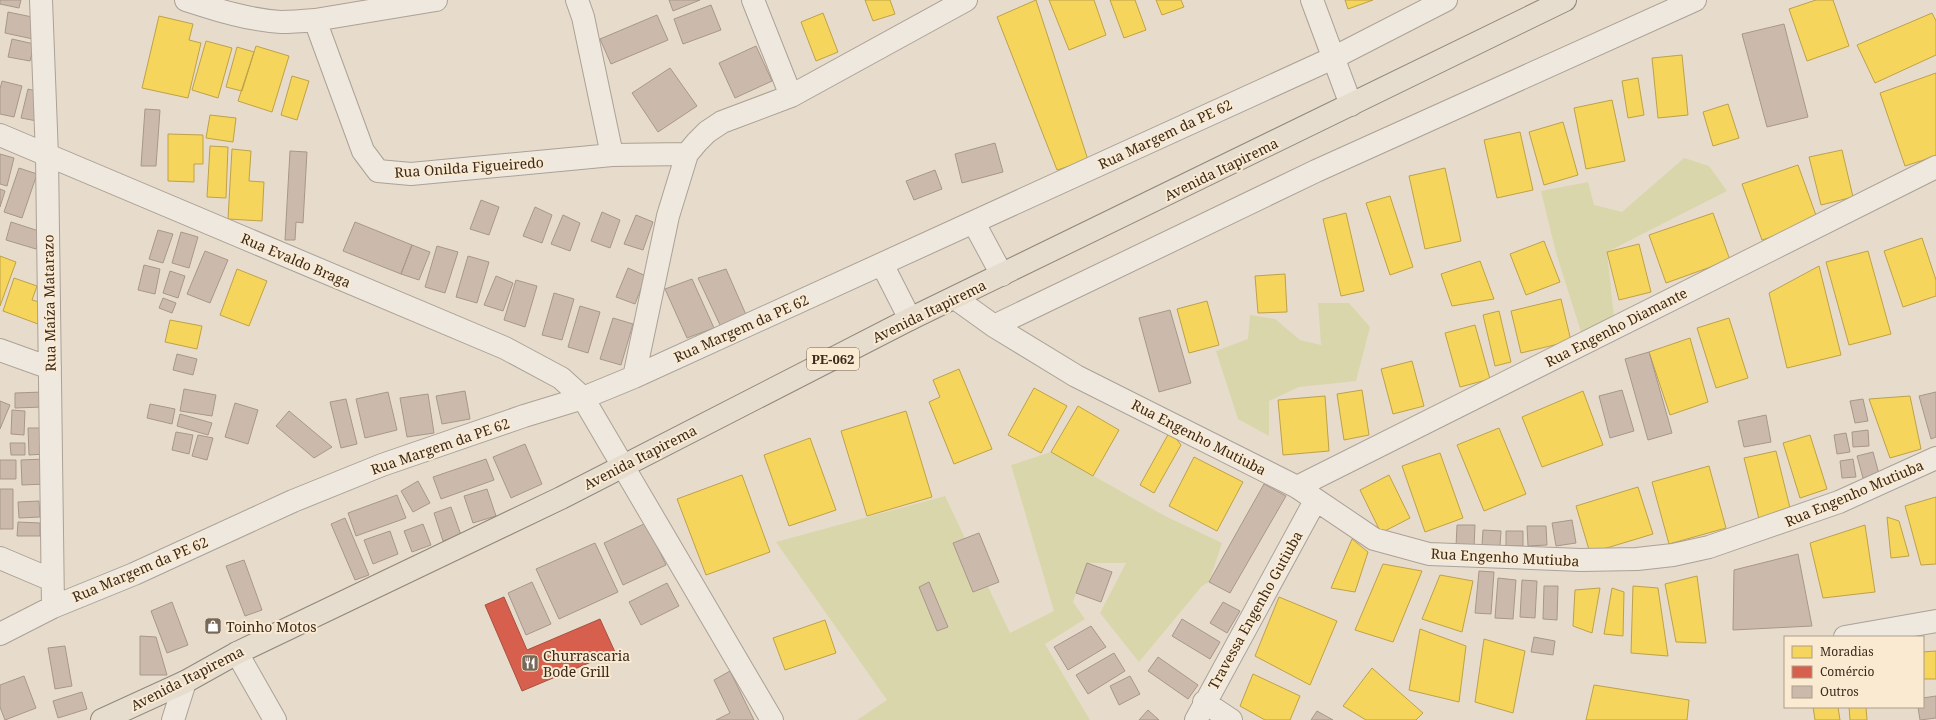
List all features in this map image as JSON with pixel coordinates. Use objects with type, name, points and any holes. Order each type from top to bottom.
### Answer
[{"type":"main road","name":"Avenida Itapirema","points":[[102,720],[184,682],[237,653],[554,501],[910,319],[1565,0]]},
{"type":"street","name":"Rua Maíza Matarazo","points":[[41,0],[47,156],[53,607]]},
{"type":"street","points":[[186,0],[224,12],[281,22],[315,20],[436,0]]},
{"type":"street","points":[[577,0],[583,17],[612,155]]},
{"type":"street","points":[[753,0],[791,96]]},
{"type":"street","points":[[634,376],[668,216],[687,154],[707,132],[722,122],[791,96],[966,0]]},
{"type":"street","points":[[1312,0],[1351,105]]},
{"type":"street","name":"Rua Margem da PE 62","points":[[0,634],[53,607],[134,574],[293,502],[382,465],[516,419],[583,398],[634,376],[974,223],[1232,102],[1333,58],[1446,0]]},
{"type":"street","points":[[994,326],[1316,171],[1695,0]]},
{"type":"street","name":"Rua Onilda Figueiredo","points":[[315,20],[363,151],[378,171],[411,174],[612,155],[687,154]]},
{"type":"street","name":"Rua Evaldo Braga","points":[[0,135],[505,348],[562,378],[583,398],[772,720]]},
{"type":"street","name":"Rua Engenho Diamante","points":[[1297,487],[1936,167]]},
{"type":"street","points":[[974,223],[1002,275]]},
{"type":"street","points":[[882,264],[910,319]]},
{"type":"street","name":"Rua Engenho Mutiuba","points":[[955,298],[994,326],[1076,376],[1297,487],[1315,501],[1374,539],[1429,554],[1580,560],[1637,559],[1673,555],[1708,547],[1759,531],[1839,502],[1936,458]]},
{"type":"street","points":[[0,350],[50,368]]},
{"type":"street","name":"Travessa Engenho Gutiuba","points":[[1200,711],[1315,501]]},
{"type":"street","points":[[0,558],[52,580]]},
{"type":"street","points":[[1851,636],[1936,621]]},
{"type":"street","points":[[237,653],[275,720]]},
{"type":"street","points":[[174,720],[184,682]]},
{"type":"street","points":[[1200,711],[1231,720]]},
{"type":"shaded area","points":[[1684,158],[1709,166],[1727,191],[1607,252],[1614,317],[1582,335],[1556,253],[1541,191],[1588,182],[1594,205],[1622,212]]},
{"type":"shaded area","points":[[1318,303],[1349,303],[1370,327],[1356,381],[1299,387],[1269,401],[1269,436],[1238,419],[1216,351],[1248,339],[1250,315],[1275,319],[1300,340],[1321,345]]},
{"type":"shaded area","points":[[1051,452],[1165,516],[1222,543],[1209,582],[1202,586],[1139,662],[1100,613],[1126,563],[1087,563],[1073,602],[1085,619],[1045,644],[1090,720],[857,720],[887,700],[776,542],[945,496],[1010,633],[1054,611],[1011,465]]},
{"type":"building: Moradias","points":[[865,0],[890,0],[895,14],[873,21]]},
{"type":"building: Moradias","points":[[1036,0],[1088,160],[1057,170],[997,17]]},
{"type":"building: Moradias","points":[[1049,0],[1094,0],[1106,35],[1069,50]]},
{"type":"building: Moradias","points":[[1110,0],[1135,0],[1146,30],[1124,38]]},
{"type":"building: Moradias","points":[[1156,0],[1181,0],[1184,7],[1162,15]]},
{"type":"building: Moradias","points":[[1345,0],[1373,0],[1348,9]]},
{"type":"building: Moradias","points":[[1816,0],[1833,0],[1849,46],[1807,61],[1789,9]]},
{"type":"building: Moradias","points":[[823,13],[838,52],[816,61],[801,22]]},
{"type":"building: Moradias","points":[[1932,13],[1936,21],[1936,55],[1875,83],[1857,45]]},
{"type":"building: Moradias","points":[[159,16],[193,24],[189,40],[201,43],[188,98],[142,88]]},
{"type":"building: Moradias","points":[[206,41],[232,48],[218,98],[192,90]]},
{"type":"building: Moradias","points":[[256,46],[289,56],[272,112],[238,101]]},
{"type":"building: Moradias","points":[[237,47],[254,52],[242,91],[226,87]]},
{"type":"building: Moradias","points":[[1682,55],[1688,115],[1658,118],[1652,58]]},
{"type":"building: Moradias","points":[[1936,73],[1936,156],[1905,166],[1880,93]]},
{"type":"building: Moradias","points":[[292,76],[309,81],[297,120],[281,115]]},
{"type":"building: Moradias","points":[[1638,78],[1644,115],[1628,118],[1622,81]]},
{"type":"building: Moradias","points":[[1612,100],[1625,161],[1586,169],[1574,108]]},
{"type":"building: Moradias","points":[[1728,104],[1739,138],[1713,146],[1703,112]]},
{"type":"building: Moradias","points":[[210,115],[236,118],[233,142],[206,138]]},
{"type":"building: Moradias","points":[[1563,122],[1578,175],[1544,185],[1529,132]]},
{"type":"building: Moradias","points":[[1520,132],[1533,190],[1497,198],[1484,140]]},
{"type":"building: Moradias","points":[[168,134],[203,135],[203,164],[194,164],[194,182],[168,181]]},
{"type":"building: Moradias","points":[[210,146],[228,147],[226,198],[207,197]]},
{"type":"building: Moradias","points":[[232,149],[251,151],[249,181],[264,182],[262,221],[228,219]]},
{"type":"building: Moradias","points":[[1842,150],[1853,197],[1821,205],[1809,157]]},
{"type":"building: Moradias","points":[[1798,165],[1818,221],[1762,240],[1742,184]]},
{"type":"building: Moradias","points":[[1445,168],[1461,241],[1425,249],[1409,176]]},
{"type":"building: Moradias","points":[[1390,196],[1413,267],[1390,275],[1366,203]]},
{"type":"building: Moradias","points":[[1346,213],[1364,291],[1341,296],[1323,219]]},
{"type":"building: Moradias","points":[[1713,213],[1730,260],[1666,283],[1649,235]]},
{"type":"building: Moradias","points":[[1922,238],[1936,280],[1936,296],[1903,307],[1884,251]]},
{"type":"building: Moradias","points":[[1544,241],[1560,282],[1526,295],[1510,254]]},
{"type":"building: Moradias","points":[[1639,244],[1651,292],[1619,300],[1607,252]]},
{"type":"building: Moradias","points":[[1868,251],[1891,334],[1849,345],[1826,262]]},
{"type":"building: Moradias","points":[[0,256],[16,262],[0,306]]},
{"type":"building: Moradias","points":[[1480,261],[1494,299],[1452,306],[1441,274]]},
{"type":"building: Moradias","points":[[1819,266],[1841,355],[1787,368],[1769,293]]},
{"type":"building: Moradias","points":[[237,269],[267,281],[249,326],[220,315]]},
{"type":"building: Moradias","points":[[1285,274],[1287,312],[1258,313],[1255,276]]},
{"type":"building: Moradias","points":[[14,278],[37,286],[32,300],[43,303],[38,324],[3,311]]},
{"type":"building: Moradias","points":[[1561,299],[1571,341],[1521,353],[1511,311]]},
{"type":"building: Moradias","points":[[1207,301],[1219,345],[1189,353],[1177,309]]},
{"type":"building: Moradias","points":[[1499,311],[1511,362],[1495,366],[1483,315]]},
{"type":"building: Moradias","points":[[1729,318],[1748,378],[1716,388],[1697,328]]},
{"type":"building: Moradias","points":[[170,320],[202,326],[197,349],[165,342]]},
{"type":"building: Moradias","points":[[1475,325],[1490,379],[1460,387],[1445,333]]},
{"type":"building: Moradias","points":[[1690,338],[1708,402],[1670,415],[1649,352]]},
{"type":"building: Moradias","points":[[1412,361],[1424,406],[1393,414],[1381,369]]},
{"type":"building: Moradias","points":[[959,369],[992,449],[954,464],[929,402],[940,397],[933,380]]},
{"type":"building: Moradias","points":[[1034,388],[1067,406],[1041,453],[1008,435]]},
{"type":"building: Moradias","points":[[1362,390],[1369,435],[1344,440],[1337,394]]},
{"type":"building: Moradias","points":[[1583,391],[1603,445],[1542,467],[1522,417]]},
{"type":"building: Moradias","points":[[1325,396],[1329,451],[1283,455],[1278,400]]},
{"type":"building: Moradias","points":[[1910,396],[1921,449],[1890,458],[1869,399]]},
{"type":"building: Moradias","points":[[1078,406],[1119,430],[1093,476],[1051,452]]},
{"type":"building: Moradias","points":[[906,411],[932,497],[867,516],[841,431]]},
{"type":"building: Moradias","points":[[1499,428],[1526,494],[1484,511],[1457,445]]},
{"type":"building: Moradias","points":[[1170,431],[1181,445],[1154,493],[1140,485]]},
{"type":"building: Moradias","points":[[1810,435],[1827,489],[1800,498],[1783,443]]},
{"type":"building: Moradias","points":[[810,438],[836,510],[789,526],[764,455]]},
{"type":"building: Moradias","points":[[1776,451],[1791,512],[1759,519],[1744,458]]},
{"type":"building: Moradias","points":[[1440,453],[1463,518],[1425,532],[1402,466]]},
{"type":"building: Moradias","points":[[1194,457],[1243,482],[1217,531],[1169,506]]},
{"type":"building: Moradias","points":[[1709,466],[1726,528],[1669,544],[1652,482]]},
{"type":"building: Moradias","points":[[742,475],[770,552],[706,575],[677,499]]},
{"type":"building: Moradias","points":[[1389,475],[1410,518],[1381,533],[1360,490]]},
{"type":"building: Moradias","points":[[1638,487],[1653,534],[1590,553],[1576,506]]},
{"type":"building: Moradias","points":[[1936,497],[1936,564],[1921,565],[1905,506]]},
{"type":"building: Moradias","points":[[1887,517],[1899,521],[1909,556],[1891,558]]},
{"type":"building: Moradias","points":[[1865,525],[1875,592],[1823,598],[1810,543]]},
{"type":"building: Moradias","points":[[1352,539],[1368,552],[1355,592],[1331,588]]},
{"type":"building: Moradias","points":[[1383,564],[1422,571],[1393,642],[1355,630]]},
{"type":"building: Moradias","points":[[1440,575],[1473,581],[1462,632],[1422,619]]},
{"type":"building: Moradias","points":[[1697,576],[1706,643],[1676,642],[1665,584]]},
{"type":"building: Moradias","points":[[1633,586],[1658,588],[1668,656],[1631,653]]},
{"type":"building: Moradias","points":[[1600,588],[1592,633],[1573,626],[1575,590]]},
{"type":"building: Moradias","points":[[1612,588],[1624,592],[1623,636],[1604,634]]},
{"type":"building: Moradias","points":[[1279,597],[1337,621],[1310,685],[1255,656]]},
{"type":"building: Moradias","points":[[825,620],[836,653],[785,670],[773,638]]},
{"type":"building: Moradias","points":[[1420,629],[1466,646],[1459,702],[1409,690]]},
{"type":"building: Moradias","points":[[1484,639],[1525,651],[1513,713],[1475,702]]},
{"type":"building: Moradias","points":[[1936,651],[1936,679],[1924,679],[1924,652]]},
{"type":"building: Moradias","points":[[1372,668],[1423,713],[1416,720],[1366,720],[1343,706]]},
{"type":"building: Moradias","points":[[1253,674],[1300,696],[1290,720],[1265,720],[1240,706]]},
{"type":"building: Moradias","points":[[1594,685],[1689,700],[1687,720],[1586,720]]},
{"type":"building: Moradias","points":[[1813,708],[1838,708],[1840,720],[1815,720]]},
{"type":"building: Moradias","points":[[1849,708],[1866,708],[1867,720],[1850,720]]},
{"type":"building: Comércio","points":[[504,597],[527,650],[600,619],[615,652],[522,691],[485,605]]},
{"type":"building: Outros","points":[[0,0],[21,0],[19,8],[0,4]]},
{"type":"building: Outros","points":[[669,0],[700,0],[673,11]]},
{"type":"building: Outros","points":[[711,5],[721,30],[683,44],[674,19]]},
{"type":"building: Outros","points":[[8,12],[37,18],[33,39],[5,33]]},
{"type":"building: Outros","points":[[657,15],[668,40],[611,64],[600,39]]},
{"type":"building: Outros","points":[[1784,24],[1808,117],[1767,127],[1742,34]]},
{"type":"building: Outros","points":[[12,39],[34,44],[30,61],[8,57]]},
{"type":"building: Outros","points":[[756,46],[772,81],[735,98],[719,63]]},
{"type":"building: Outros","points":[[670,68],[697,106],[658,132],[632,93]]},
{"type":"building: Outros","points":[[2,81],[22,86],[14,117],[0,114],[0,89]]},
{"type":"building: Outros","points":[[28,89],[43,93],[37,121],[21,118]]},
{"type":"building: Outros","points":[[145,109],[160,110],[156,166],[141,166]]},
{"type":"building: Outros","points":[[995,143],[1003,172],[962,183],[955,154]]},
{"type":"building: Outros","points":[[290,151],[307,152],[303,223],[296,222],[295,240],[285,240]]},
{"type":"building: Outros","points":[[0,154],[14,158],[7,186],[0,184]]},
{"type":"building: Outros","points":[[19,168],[37,174],[22,218],[4,212]]},
{"type":"building: Outros","points":[[935,170],[942,189],[914,200],[906,181]]},
{"type":"building: Outros","points":[[0,189],[5,191],[0,207]]},
{"type":"building: Outros","points":[[481,200],[499,207],[489,235],[470,229]]},
{"type":"building: Outros","points":[[535,207],[552,215],[542,243],[523,236]]},
{"type":"building: Outros","points":[[602,212],[620,220],[610,248],[591,241]]},
{"type":"building: Outros","points":[[563,215],[580,223],[570,251],[551,244]]},
{"type":"building: Outros","points":[[636,215],[653,222],[643,250],[624,244]]},
{"type":"building: Outros","points":[[11,222],[42,232],[36,249],[6,240]]},
{"type":"building: Outros","points":[[355,222],[412,245],[401,274],[343,251]]},
{"type":"building: Outros","points":[[158,230],[173,234],[163,263],[149,259]]},
{"type":"building: Outros","points":[[181,232],[198,237],[189,268],[172,263]]},
{"type":"building: Outros","points":[[412,245],[430,252],[419,280],[401,274]]},
{"type":"building: Outros","points":[[437,246],[458,252],[445,293],[425,287]]},
{"type":"building: Outros","points":[[205,251],[228,260],[210,303],[187,294]]},
{"type":"building: Outros","points":[[468,256],[489,262],[477,303],[456,297]]},
{"type":"building: Outros","points":[[144,265],[160,269],[155,294],[138,290]]},
{"type":"building: Outros","points":[[628,268],[646,276],[635,304],[616,297]]},
{"type":"building: Outros","points":[[726,269],[747,317],[721,327],[698,278]]},
{"type":"building: Outros","points":[[170,271],[185,276],[178,298],[163,293]]},
{"type":"building: Outros","points":[[496,276],[513,283],[503,311],[484,305]]},
{"type":"building: Outros","points":[[692,279],[714,328],[687,338],[665,289]]},
{"type":"building: Outros","points":[[516,280],[537,286],[525,327],[504,320]]},
{"type":"building: Outros","points":[[554,293],[574,299],[562,340],[542,335]]},
{"type":"building: Outros","points":[[163,298],[176,303],[172,313],[159,308]]},
{"type":"building: Outros","points":[[580,306],[600,312],[588,353],[568,347]]},
{"type":"building: Outros","points":[[1170,310],[1191,383],[1159,392],[1139,318]]},
{"type":"building: Outros","points":[[613,318],[633,324],[621,365],[600,359]]},
{"type":"building: Outros","points":[[1649,352],[1672,433],[1648,440],[1625,359]]},
{"type":"building: Outros","points":[[177,354],[197,359],[193,375],[173,370]]},
{"type":"building: Outros","points":[[184,389],[216,395],[212,416],[180,411]]},
{"type":"building: Outros","points":[[1622,390],[1634,431],[1610,438],[1599,396]]},
{"type":"building: Outros","points":[[465,391],[470,419],[442,424],[436,396]]},
{"type":"building: Outros","points":[[43,392],[43,407],[15,408],[15,393]]},
{"type":"building: Outros","points":[[388,392],[397,430],[365,438],[356,399]]},
{"type":"building: Outros","points":[[1936,392],[1936,437],[1931,439],[1919,396]]},
{"type":"building: Outros","points":[[428,394],[434,433],[407,437],[400,398]]},
{"type":"building: Outros","points":[[346,399],[357,444],[341,448],[330,402]]},
{"type":"building: Outros","points":[[1863,399],[1868,421],[1855,423],[1850,401]]},
{"type":"building: Outros","points":[[0,401],[10,405],[0,429]]},
{"type":"building: Outros","points":[[235,403],[258,410],[248,444],[225,437]]},
{"type":"building: Outros","points":[[150,404],[175,409],[172,424],[147,418]]},
{"type":"building: Outros","points":[[12,410],[25,411],[24,435],[11,434]]},
{"type":"building: Outros","points":[[289,411],[332,447],[314,458],[276,426]]},
{"type":"building: Outros","points":[[180,414],[212,423],[208,435],[177,426]]},
{"type":"building: Outros","points":[[1766,415],[1771,442],[1744,447],[1738,421]]},
{"type":"building: Outros","points":[[28,428],[45,428],[45,454],[29,455]]},
{"type":"building: Outros","points":[[1868,430],[1869,446],[1853,447],[1852,432]]},
{"type":"building: Outros","points":[[176,432],[193,435],[189,454],[172,450]]},
{"type":"building: Outros","points":[[1846,433],[1850,452],[1837,454],[1834,435]]},
{"type":"building: Outros","points":[[198,435],[213,438],[207,460],[192,456]]},
{"type":"building: Outros","points":[[10,443],[25,443],[25,455],[11,455]]},
{"type":"building: Outros","points":[[525,444],[542,484],[511,498],[493,457]]},
{"type":"building: Outros","points":[[1873,452],[1879,474],[1863,478],[1857,456]]},
{"type":"building: Outros","points":[[45,459],[46,484],[22,485],[21,460]]},
{"type":"building: Outros","points":[[486,459],[494,480],[441,499],[433,477]]},
{"type":"building: Outros","points":[[1853,459],[1856,477],[1842,478],[1840,461]]},
{"type":"building: Outros","points":[[0,460],[16,460],[16,479],[0,479]]},
{"type":"building: Outros","points":[[418,481],[430,503],[413,512],[401,491]]},
{"type":"building: Outros","points":[[1264,484],[1286,496],[1230,593],[1209,582]]},
{"type":"building: Outros","points":[[0,489],[13,489],[13,529],[0,529]]},
{"type":"building: Outros","points":[[487,489],[496,516],[473,523],[464,496]]},
{"type":"building: Outros","points":[[397,495],[406,518],[356,536],[348,513]]},
{"type":"building: Outros","points":[[39,501],[40,517],[19,518],[18,502]]},
{"type":"building: Outros","points":[[451,507],[461,535],[443,541],[434,513]]},
{"type":"building: Outros","points":[[345,518],[369,575],[355,580],[331,524]]},
{"type":"building: Outros","points":[[1572,520],[1576,543],[1556,546],[1552,523]]},
{"type":"building: Outros","points":[[18,522],[40,523],[40,536],[17,536]]},
{"type":"building: Outros","points":[[646,523],[666,565],[623,585],[604,543]]},
{"type":"building: Outros","points":[[423,524],[431,545],[412,552],[404,531]]},
{"type":"building: Outros","points":[[1457,525],[1475,525],[1474,548],[1456,547]]},
{"type":"building: Outros","points":[[1527,526],[1546,526],[1547,545],[1528,546]]},
{"type":"building: Outros","points":[[1483,530],[1501,531],[1500,546],[1482,545]]},
{"type":"building: Outros","points":[[390,531],[398,554],[373,564],[364,540]]},
{"type":"building: Outros","points":[[1506,531],[1523,531],[1523,546],[1506,546]]},
{"type":"building: Outros","points":[[979,533],[999,582],[973,592],[953,543]]},
{"type":"building: Outros","points":[[595,543],[618,592],[559,619],[536,569]]},
{"type":"building: Outros","points":[[1798,554],[1812,626],[1733,630],[1734,570]]},
{"type":"building: Outros","points":[[244,560],[262,610],[245,616],[226,566]]},
{"type":"building: Outros","points":[[1087,563],[1112,572],[1101,602],[1076,593]]},
{"type":"building: Outros","points":[[1479,571],[1494,572],[1491,614],[1475,613]]},
{"type":"building: Outros","points":[[1498,578],[1516,580],[1513,619],[1495,618]]},
{"type":"building: Outros","points":[[1522,580],[1537,581],[1535,618],[1520,617]]},
{"type":"building: Outros","points":[[532,582],[551,624],[526,635],[508,593]]},
{"type":"building: Outros","points":[[929,582],[948,627],[937,631],[919,587]]},
{"type":"building: Outros","points":[[667,583],[679,606],[641,625],[629,602]]},
{"type":"building: Outros","points":[[1544,586],[1558,586],[1557,620],[1543,619]]},
{"type":"building: Outros","points":[[172,602],[188,645],[167,653],[151,611]]},
{"type":"building: Outros","points":[[1223,602],[1240,611],[1227,633],[1210,623]]},
{"type":"building: Outros","points":[[1182,619],[1220,642],[1210,659],[1172,636]]},
{"type":"building: Outros","points":[[1091,626],[1106,647],[1068,670],[1054,647]]},
{"type":"building: Outros","points":[[140,636],[156,637],[167,675],[140,675]]},
{"type":"building: Outros","points":[[1534,637],[1555,641],[1553,655],[1531,652]]},
{"type":"building: Outros","points":[[65,646],[72,686],[55,689],[48,648]]},
{"type":"building: Outros","points":[[1114,653],[1125,671],[1088,694],[1076,675]]},
{"type":"building: Outros","points":[[1158,657],[1198,685],[1188,699],[1148,671]]},
{"type":"building: Outros","points":[[730,671],[754,720],[716,720],[730,713],[714,680]]},
{"type":"building: Outros","points":[[24,676],[36,708],[5,720],[0,707],[0,685]]},
{"type":"building: Outros","points":[[1130,676],[1140,694],[1119,705],[1110,686]]},
{"type":"building: Outros","points":[[82,692],[87,709],[58,718],[53,701]]},
{"type":"building: Outros","points":[[1936,696],[1936,718],[1920,720],[1918,708],[1924,708],[1924,698]]},
{"type":"building: Outros","points":[[1148,710],[1159,720],[1139,720]]},
{"type":"building: Outros","points":[[1317,711],[1333,720],[1311,720]]},
{"type":"place","name":"Toinho Motos","points":[[213,626]]},
{"type":"place","name":"Churrascaria Bode Grill","points":[[530,663]]}]
